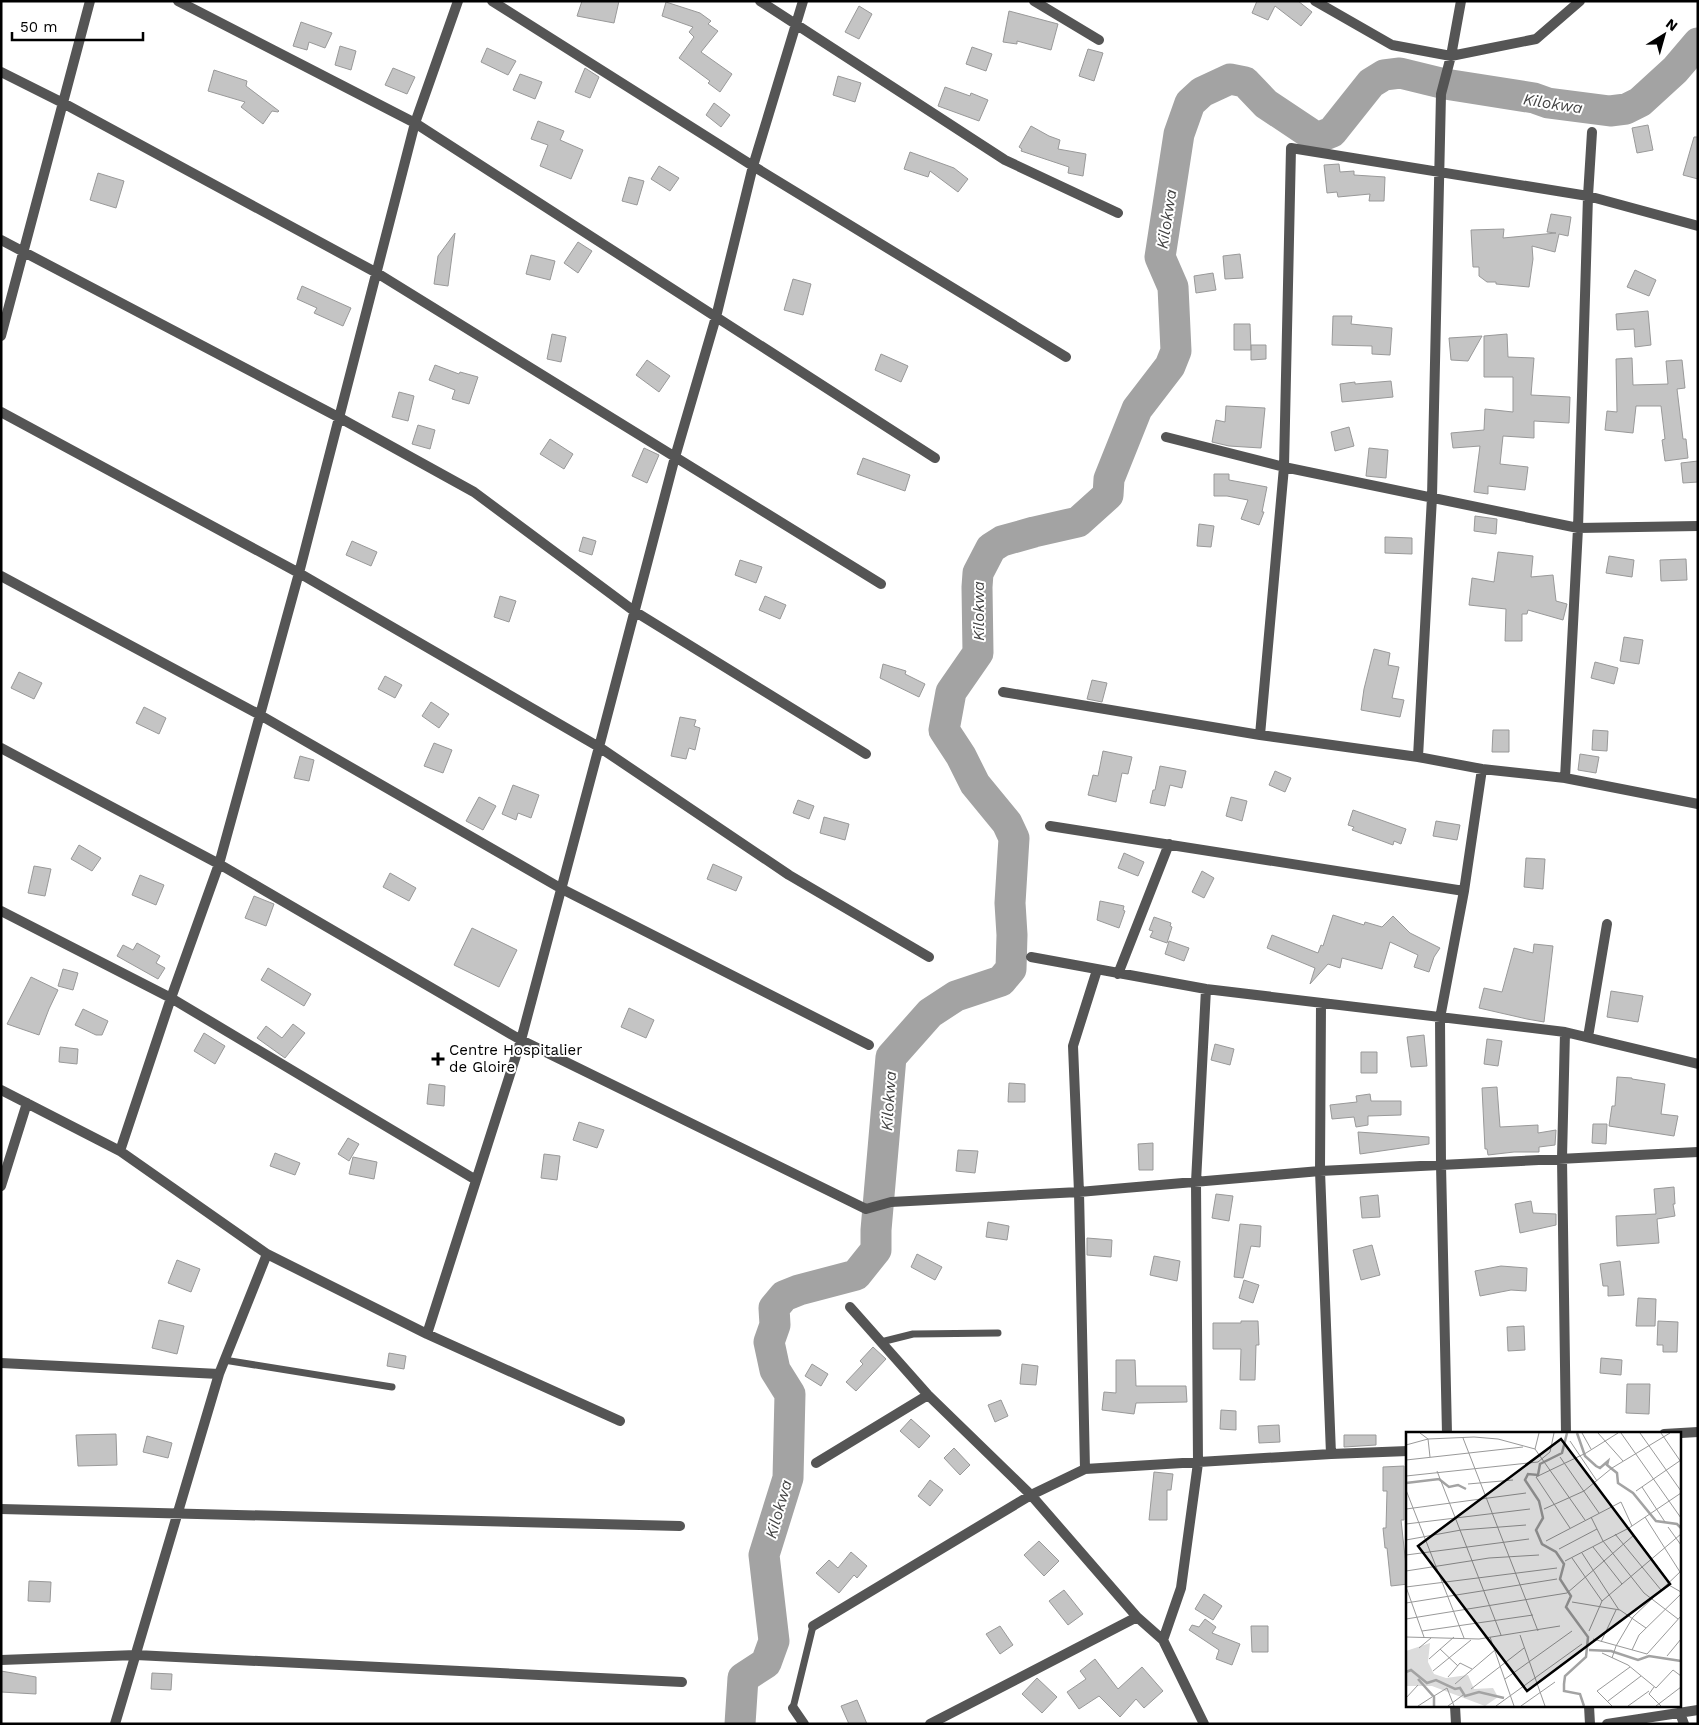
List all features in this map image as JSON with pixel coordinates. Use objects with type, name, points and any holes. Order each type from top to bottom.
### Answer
[{"type":"street","points":[[1,336],[90,1]]},
{"type":"street","points":[[178,1],[415,123],[935,458]]},
{"type":"street","points":[[120,1151],[171,998],[219,864],[340,418],[415,123],[458,1]]},
{"type":"street","points":[[492,1],[752,166],[1066,357]]},
{"type":"street","points":[[760,1],[1005,160],[1118,213]]},
{"type":"street","points":[[427,1334],[521,1040],[675,457],[716,317],[752,166],[803,1]]},
{"type":"street","points":[[1034,1],[1099,40]]},
{"type":"street","points":[[1315,1],[1392,45],[1451,56],[1536,39],[1580,1]]},
{"type":"street","points":[[1418,758],[1432,497],[1441,94],[1451,56],[1461,1]]},
{"type":"street","points":[[1,72],[63,103],[377,273],[881,584]]},
{"type":"street","points":[[1565,778],[1578,528],[1588,196],[1592,132]]},
{"type":"street","points":[[1260,735],[1284,467],[1291,148],[1588,196],[1698,226]]},
{"type":"street","points":[[1,240],[340,418],[474,492],[634,611],[866,754]]},
{"type":"street","points":[[1,412],[299,573],[599,747],[789,875],[929,957]]},
{"type":"street","points":[[1166,437],[1284,467],[1578,528],[1698,526]]},
{"type":"street","points":[[1,576],[260,715],[562,889],[869,1045]]},
{"type":"street","points":[[1003,692],[1260,735],[1482,769],[1565,778],[1698,804]]},
{"type":"street","points":[[1,748],[219,864],[521,1040],[866,1209],[892,1202],[1079,1192],[1320,1171],[1698,1152]]},
{"type":"street","points":[[1447,1432],[1440,1018],[1464,891],[1482,769]]},
{"type":"street","points":[[1050,826],[1464,891]]},
{"type":"street","points":[[1118,974],[1169,844]]},
{"type":"street","points":[[1,911],[171,998],[476,1180]]},
{"type":"street","points":[[1588,1037],[1607,924]]},
{"type":"street","points":[[1032,957],[1206,989],[1565,1032],[1698,1064]]},
{"type":"street","points":[[1085,1469],[1079,1192],[1073,1046],[1097,970]]},
{"type":"street","points":[[1163,1640],[1181,1588],[1198,1463],[1196,1182],[1206,989]]},
{"type":"street","points":[[1321,1003],[1320,1171],[1331,1454]]},
{"type":"street","points":[[1565,1032],[1562,1158],[1566,1432]]},
{"type":"street","points":[[1,1090],[120,1151],[267,1254],[427,1334],[620,1421]]},
{"type":"street","points":[[1,1186],[27,1103]]},
{"type":"street","points":[[115,1724],[219,1374],[267,1254]]},
{"type":"street","points":[[850,1307],[928,1395],[1031,1495],[1137,1617],[1163,1640],[1204,1724]]},
{"type":"street","points":[[1,1363],[219,1374]]},
{"type":"street","points":[[816,1463],[928,1395]]},
{"type":"street","points":[[1682,1433],[1698,1432]]},
{"type":"street","points":[[813,1626],[1031,1495],[1085,1469],[1406,1451]]},
{"type":"street","points":[[1,1509],[680,1526]]},
{"type":"street","points":[[930,1724],[1137,1617]]},
{"type":"street","points":[[1,1660],[136,1655],[682,1682]]},
{"type":"street","points":[[793,1708],[804,1724]]},
{"type":"street","points":[[1455,1708],[1456,1724]]},
{"type":"street","points":[[1589,1708],[1590,1724]]},
{"type":"street","points":[[1607,1724],[1698,1710]]},
{"type":"street","points":[[1680,1713],[1684,1724]]},
{"type":"lane","points":[[881,1342],[913,1334],[998,1333]]},
{"type":"lane","points":[[224,1360],[392,1387]]},
{"type":"lane","points":[[793,1708],[813,1626]]},
{"type":"building","points":[[582,1],[619,1],[614,23],[577,16]]},
{"type":"building","points":[[1257,1],[1298,1],[1312,12],[1301,26],[1275,6],[1268,20],[1252,13]]},
{"type":"building","points":[[666,2],[700,13],[711,21],[708,24],[718,31],[701,52],[732,74],[720,92],[708,83],[710,81],[679,58],[694,37],[689,32],[693,27],[662,16]]},
{"type":"building","points":[[859,6],[872,14],[859,39],[845,32]]},
{"type":"building","points":[[1009,11],[1058,24],[1051,50],[1017,41],[1017,44],[1003,42]]},
{"type":"building","points":[[301,22],[332,33],[325,48],[309,42],[307,50],[293,46]]},
{"type":"building","points":[[340,46],[356,51],[351,70],[335,65]]},
{"type":"building","points":[[972,47],[992,54],[986,71],[966,64]]},
{"type":"building","points":[[487,48],[516,61],[508,75],[481,62]]},
{"type":"building","points":[[1088,49],[1103,53],[1094,81],[1079,76]]},
{"type":"building","points":[[393,68],[415,77],[407,94],[385,85]]},
{"type":"building","points":[[585,68],[599,77],[590,98],[575,92]]},
{"type":"building","points":[[214,70],[247,81],[246,86],[279,111],[272,111],[263,124],[241,107],[245,102],[208,91]]},
{"type":"building","points":[[520,74],[542,82],[535,99],[513,90]]},
{"type":"building","points":[[838,76],[861,83],[855,102],[833,95]]},
{"type":"building","points":[[945,87],[970,96],[971,93],[988,100],[979,121],[938,106]]},
{"type":"building","points":[[714,103],[730,115],[721,127],[706,115]]},
{"type":"building","points":[[538,121],[564,131],[560,140],[583,150],[571,179],[540,166],[548,145],[531,139]]},
{"type":"building","points":[[1648,125],[1653,150],[1637,153],[1632,128]]},
{"type":"building","points":[[1031,126],[1060,140],[1058,149],[1086,154],[1083,176],[1068,173],[1069,167],[1021,151],[1022,149],[1019,147]]},
{"type":"building","points":[[1694,137],[1698,137],[1698,179],[1683,175]]},
{"type":"building","points":[[910,152],[954,168],[968,179],[958,192],[930,171],[928,177],[904,169]]},
{"type":"building","points":[[1339,164],[1340,172],[1354,171],[1354,175],[1385,177],[1384,201],[1369,201],[1370,194],[1338,197],[1337,192],[1327,193],[1324,165]]},
{"type":"building","points":[[659,166],[679,178],[670,191],[651,179]]},
{"type":"building","points":[[98,173],[124,181],[116,208],[90,200]]},
{"type":"building","points":[[629,177],[644,181],[637,205],[622,201]]},
{"type":"building","points":[[1551,214],[1571,217],[1568,236],[1559,234],[1555,252],[1532,246],[1533,259],[1529,287],[1496,284],[1496,282],[1487,282],[1479,276],[1479,267],[1473,267],[1471,230],[1504,229],[1503,238],[1556,233],[1547,232]]},
{"type":"building","points":[[455,233],[448,286],[434,284],[438,256]]},
{"type":"building","points":[[578,242],[592,251],[578,273],[564,263]]},
{"type":"building","points":[[1240,254],[1243,278],[1225,279],[1223,256]]},
{"type":"building","points":[[531,255],[555,261],[550,280],[526,274]]},
{"type":"building","points":[[1635,270],[1656,280],[1649,296],[1627,287]]},
{"type":"building","points":[[1213,273],[1216,290],[1196,293],[1194,276]]},
{"type":"building","points":[[793,279],[811,284],[803,315],[784,310]]},
{"type":"building","points":[[302,286],[351,308],[343,326],[314,313],[317,308],[297,299]]},
{"type":"building","points":[[1648,311],[1651,345],[1635,347],[1634,329],[1617,330],[1616,314]]},
{"type":"building","points":[[1333,316],[1352,316],[1351,324],[1392,328],[1390,355],[1372,354],[1372,346],[1332,345]]},
{"type":"building","points":[[1234,324],[1250,324],[1251,350],[1234,350]]},
{"type":"building","points":[[552,334],[566,337],[561,362],[547,359]]},
{"type":"building","points":[[1507,334],[1508,357],[1534,358],[1531,395],[1570,397],[1569,423],[1534,421],[1534,438],[1503,436],[1500,464],[1528,467],[1525,490],[1488,486],[1488,494],[1474,492],[1480,446],[1453,448],[1451,433],[1484,430],[1485,409],[1513,412],[1513,377],[1484,377],[1484,336]]},
{"type":"building","points":[[1482,336],[1468,361],[1451,360],[1449,338]]},
{"type":"building","points":[[1251,345],[1266,345],[1266,359],[1251,360]]},
{"type":"building","points":[[881,354],[908,366],[901,382],[875,370]]},
{"type":"building","points":[[1632,358],[1633,385],[1668,384],[1666,361],[1682,360],[1685,388],[1677,389],[1683,439],[1686,439],[1688,458],[1665,461],[1662,440],[1665,439],[1661,406],[1636,406],[1633,433],[1605,430],[1607,411],[1617,412],[1616,359]]},
{"type":"building","points":[[647,360],[670,376],[659,392],[636,375]]},
{"type":"building","points":[[435,365],[459,374],[460,372],[478,377],[469,404],[452,399],[455,390],[429,380]]},
{"type":"building","points":[[1391,381],[1393,397],[1342,402],[1340,384]]},
{"type":"building","points":[[399,392],[414,396],[408,421],[392,417]]},
{"type":"building","points":[[1226,406],[1265,408],[1261,448],[1229,446],[1212,442],[1216,420],[1225,422]]},
{"type":"building","points":[[418,425],[435,430],[430,449],[412,444]]},
{"type":"building","points":[[1349,427],[1354,446],[1335,451],[1331,432]]},
{"type":"building","points":[[550,439],[573,454],[564,469],[540,454]]},
{"type":"building","points":[[644,448],[659,455],[647,483],[632,476]]},
{"type":"building","points":[[1369,448],[1388,450],[1386,478],[1366,476]]},
{"type":"building","points":[[863,458],[910,475],[905,491],[857,474]]},
{"type":"building","points":[[1698,461],[1698,482],[1683,483],[1681,463]]},
{"type":"building","points":[[1214,474],[1229,474],[1229,480],[1267,487],[1262,512],[1264,512],[1259,525],[1241,519],[1248,500],[1227,496],[1214,496]]},
{"type":"building","points":[[1475,516],[1497,519],[1496,534],[1474,531]]},
{"type":"building","points":[[1199,524],[1214,526],[1211,547],[1197,546]]},
{"type":"building","points":[[583,537],[596,541],[592,555],[579,551]]},
{"type":"building","points":[[1385,537],[1412,538],[1412,554],[1385,553]]},
{"type":"building","points":[[352,541],[377,552],[371,566],[346,555]]},
{"type":"building","points":[[1498,552],[1533,556],[1531,577],[1553,575],[1556,601],[1567,604],[1563,620],[1528,610],[1527,614],[1522,614],[1522,641],[1505,641],[1506,609],[1469,605],[1472,578],[1494,582]]},
{"type":"building","points":[[1609,556],[1634,560],[1632,577],[1606,573]]},
{"type":"building","points":[[1686,559],[1687,580],[1661,581],[1660,560]]},
{"type":"building","points":[[740,560],[762,567],[756,583],[735,575]]},
{"type":"building","points":[[500,596],[516,601],[509,622],[494,617]]},
{"type":"building","points":[[765,596],[786,605],[780,619],[759,610]]},
{"type":"building","points":[[1624,637],[1643,640],[1639,664],[1620,661]]},
{"type":"building","points":[[1374,649],[1390,653],[1388,665],[1399,667],[1392,698],[1404,700],[1400,717],[1361,710]]},
{"type":"building","points":[[1595,662],[1618,668],[1614,684],[1591,678]]},
{"type":"building","points":[[883,664],[906,671],[905,674],[925,684],[919,697],[880,678]]},
{"type":"building","points":[[19,672],[42,683],[34,699],[11,688]]},
{"type":"building","points":[[385,676],[402,685],[395,698],[378,689]]},
{"type":"building","points":[[1092,680],[1107,683],[1102,702],[1087,699]]},
{"type":"building","points":[[431,702],[449,714],[439,728],[422,716]]},
{"type":"building","points":[[144,707],[166,718],[159,734],[136,723]]},
{"type":"building","points":[[680,717],[696,720],[694,726],[700,728],[695,750],[689,748],[686,759],[671,756]]},
{"type":"building","points":[[1493,730],[1509,730],[1509,752],[1492,752]]},
{"type":"building","points":[[1593,730],[1608,731],[1607,751],[1592,750]]},
{"type":"building","points":[[434,743],[452,750],[443,773],[424,766]]},
{"type":"building","points":[[1103,751],[1132,757],[1128,774],[1122,773],[1116,802],[1088,795],[1093,775],[1098,776]]},
{"type":"building","points":[[1580,754],[1599,757],[1596,773],[1578,770]]},
{"type":"building","points":[[300,756],[314,760],[309,781],[294,778]]},
{"type":"building","points":[[1160,766],[1186,771],[1182,788],[1170,785],[1165,806],[1150,803]]},
{"type":"building","points":[[1275,771],[1291,778],[1285,792],[1269,785]]},
{"type":"building","points":[[513,785],[539,795],[531,818],[518,813],[516,820],[502,814]]},
{"type":"building","points":[[479,797],[496,806],[483,830],[466,821]]},
{"type":"building","points":[[1231,797],[1247,801],[1242,821],[1226,816]]},
{"type":"building","points":[[798,800],[814,806],[809,819],[793,813]]},
{"type":"building","points":[[1353,810],[1406,829],[1401,844],[1394,841],[1393,845],[1352,830],[1354,827],[1348,825]]},
{"type":"building","points":[[824,817],[849,824],[845,840],[820,833]]},
{"type":"building","points":[[1436,821],[1460,825],[1457,840],[1433,836]]},
{"type":"building","points":[[79,845],[101,858],[92,871],[71,859]]},
{"type":"building","points":[[1124,853],[1144,862],[1138,876],[1118,868]]},
{"type":"building","points":[[1526,858],[1545,859],[1543,889],[1524,887]]},
{"type":"building","points":[[713,864],[742,877],[736,891],[707,879]]},
{"type":"building","points":[[34,866],[51,869],[45,896],[28,893]]},
{"type":"building","points":[[1202,871],[1214,878],[1204,898],[1192,892]]},
{"type":"building","points":[[390,873],[416,888],[409,901],[383,887]]},
{"type":"building","points":[[140,875],[164,885],[156,905],[132,895]]},
{"type":"building","points":[[254,896],[274,904],[266,926],[245,918]]},
{"type":"building","points":[[1100,901],[1124,906],[1123,910],[1125,911],[1119,928],[1097,920]]},
{"type":"building","points":[[1333,915],[1364,925],[1365,922],[1382,927],[1393,916],[1410,933],[1440,948],[1434,957],[1429,972],[1414,967],[1418,955],[1390,942],[1382,969],[1342,958],[1340,968],[1328,964],[1310,984],[1315,968],[1267,948],[1272,935],[1318,953],[1321,945],[1323,946]]},
{"type":"building","points":[[1154,917],[1171,923],[1170,926],[1172,927],[1167,943],[1150,937],[1153,931],[1149,930]]},
{"type":"building","points":[[472,928],[517,950],[499,987],[454,965]]},
{"type":"building","points":[[1169,941],[1189,948],[1184,961],[1165,954]]},
{"type":"building","points":[[137,943],[160,956],[156,963],[165,968],[158,979],[117,956],[123,945],[133,950]]},
{"type":"building","points":[[1534,944],[1553,946],[1544,1022],[1479,1008],[1484,988],[1502,992],[1514,948],[1533,953]]},
{"type":"building","points":[[268,968],[311,994],[304,1006],[261,980]]},
{"type":"building","points":[[63,969],[78,973],[73,990],[58,986]]},
{"type":"building","points":[[31,977],[58,990],[39,1035],[7,1024]]},
{"type":"building","points":[[1611,991],[1643,996],[1638,1022],[1607,1017]]},
{"type":"building","points":[[629,1008],[654,1020],[646,1038],[621,1027]]},
{"type":"building","points":[[83,1009],[108,1021],[102,1035],[96,1035],[75,1025]]},
{"type":"building","points":[[293,1024],[305,1033],[285,1058],[257,1038],[266,1026],[282,1038]]},
{"type":"building","points":[[204,1033],[225,1046],[215,1064],[194,1051]]},
{"type":"building","points":[[1424,1035],[1427,1066],[1411,1067],[1407,1037]]},
{"type":"building","points":[[1487,1039],[1502,1041],[1498,1066],[1484,1064]]},
{"type":"building","points":[[1215,1044],[1234,1049],[1230,1065],[1211,1060]]},
{"type":"building","points":[[60,1047],[78,1049],[77,1064],[59,1062]]},
{"type":"building","points":[[1361,1052],[1377,1052],[1377,1073],[1361,1073]]},
{"type":"building","points":[[1617,1077],[1665,1084],[1661,1114],[1678,1116],[1674,1136],[1609,1126],[1612,1106],[1615,1106]]},
{"type":"building","points":[[1009,1083],[1025,1084],[1025,1102],[1008,1102]]},
{"type":"building","points":[[429,1084],[445,1086],[444,1106],[427,1104]]},
{"type":"building","points":[[1497,1087],[1500,1127],[1538,1125],[1538,1133],[1556,1130],[1555,1145],[1539,1147],[1539,1152],[1488,1155],[1487,1149],[1485,1149],[1482,1088]]},
{"type":"building","points":[[1370,1094],[1371,1101],[1401,1101],[1401,1115],[1368,1116],[1368,1125],[1356,1127],[1354,1117],[1332,1119],[1330,1105],[1357,1102],[1356,1096]]},
{"type":"building","points":[[579,1122],[604,1130],[597,1148],[573,1140]]},
{"type":"building","points":[[1593,1124],[1607,1124],[1606,1144],[1592,1143]]},
{"type":"building","points":[[1358,1132],[1429,1137],[1429,1144],[1360,1154]]},
{"type":"building","points":[[348,1138],[359,1144],[349,1161],[338,1154]]},
{"type":"building","points":[[1153,1143],[1153,1170],[1139,1170],[1138,1144]]},
{"type":"building","points":[[958,1150],[978,1151],[975,1173],[956,1171]]},
{"type":"building","points":[[275,1153],[300,1163],[295,1175],[270,1166]]},
{"type":"building","points":[[544,1154],[560,1156],[557,1180],[541,1178]]},
{"type":"building","points":[[353,1157],[377,1162],[374,1179],[349,1174]]},
{"type":"building","points":[[1674,1187],[1675,1204],[1673,1204],[1675,1216],[1657,1219],[1659,1243],[1617,1246],[1616,1216],[1656,1214],[1654,1189]]},
{"type":"building","points":[[1216,1194],[1233,1196],[1229,1221],[1212,1218]]},
{"type":"building","points":[[1378,1195],[1380,1217],[1362,1218],[1360,1197]]},
{"type":"building","points":[[1531,1201],[1533,1213],[1556,1214],[1556,1225],[1520,1233],[1515,1204]]},
{"type":"building","points":[[988,1222],[1009,1226],[1007,1240],[986,1237]]},
{"type":"building","points":[[1240,1224],[1261,1226],[1260,1247],[1251,1246],[1243,1278],[1234,1277]]},
{"type":"building","points":[[1087,1238],[1112,1240],[1111,1257],[1087,1255]]},
{"type":"building","points":[[1372,1245],[1380,1275],[1361,1280],[1353,1250]]},
{"type":"building","points":[[917,1254],[942,1267],[935,1280],[911,1267]]},
{"type":"building","points":[[1154,1256],[1180,1261],[1177,1281],[1150,1275]]},
{"type":"building","points":[[177,1260],[200,1269],[191,1292],[168,1283]]},
{"type":"building","points":[[1620,1261],[1624,1295],[1608,1296],[1608,1286],[1603,1286],[1600,1264]]},
{"type":"building","points":[[1501,1266],[1527,1268],[1526,1291],[1511,1290],[1480,1296],[1475,1271]]},
{"type":"building","points":[[1244,1280],[1259,1285],[1253,1303],[1239,1298]]},
{"type":"building","points":[[1638,1298],[1656,1299],[1655,1326],[1636,1326]]},
{"type":"building","points":[[159,1320],[184,1326],[177,1354],[152,1348]]},
{"type":"building","points":[[1241,1321],[1258,1321],[1259,1345],[1256,1345],[1255,1380],[1240,1380],[1241,1349],[1213,1349],[1213,1323],[1241,1323]]},
{"type":"building","points":[[1658,1321],[1678,1322],[1677,1352],[1663,1352],[1663,1345],[1657,1345]]},
{"type":"building","points":[[1524,1326],[1525,1350],[1508,1351],[1507,1327]]},
{"type":"building","points":[[873,1347],[886,1359],[856,1391],[846,1382],[863,1364],[860,1361]]},
{"type":"building","points":[[389,1353],[406,1356],[404,1369],[387,1366]]},
{"type":"building","points":[[1601,1358],[1622,1360],[1621,1375],[1600,1373]]},
{"type":"building","points":[[1116,1360],[1135,1360],[1136,1386],[1186,1386],[1187,1402],[1136,1403],[1134,1414],[1102,1410],[1104,1392],[1116,1393]]},
{"type":"building","points":[[812,1364],[828,1374],[821,1386],[805,1376]]},
{"type":"building","points":[[1022,1364],[1038,1366],[1036,1385],[1020,1384]]},
{"type":"building","points":[[1627,1384],[1650,1384],[1649,1414],[1626,1413]]},
{"type":"building","points":[[1001,1400],[1008,1416],[995,1422],[988,1405]]},
{"type":"building","points":[[1221,1410],[1236,1411],[1236,1430],[1220,1429]]},
{"type":"building","points":[[911,1419],[930,1436],[919,1448],[900,1431]]},
{"type":"building","points":[[1279,1425],[1280,1442],[1259,1443],[1258,1426]]},
{"type":"building","points":[[116,1434],[117,1465],[78,1466],[76,1435]]},
{"type":"building","points":[[1344,1435],[1376,1435],[1376,1445],[1344,1447]]},
{"type":"building","points":[[147,1436],[172,1443],[168,1458],[143,1452]]},
{"type":"building","points":[[954,1448],[970,1465],[960,1475],[944,1458]]},
{"type":"building","points":[[1404,1466],[1404,1520],[1401,1520],[1406,1584],[1391,1586],[1383,1528],[1386,1528],[1387,1491],[1383,1491],[1383,1467]]},
{"type":"building","points":[[1154,1472],[1173,1474],[1171,1490],[1167,1490],[1167,1520],[1149,1520]]},
{"type":"building","points":[[930,1480],[943,1490],[930,1506],[918,1496]]},
{"type":"building","points":[[1039,1541],[1059,1561],[1044,1576],[1024,1555]]},
{"type":"building","points":[[851,1552],[867,1566],[857,1578],[854,1575],[839,1593],[816,1573],[829,1560],[838,1568]]},
{"type":"building","points":[[29,1581],[51,1582],[50,1602],[28,1601]]},
{"type":"building","points":[[1064,1590],[1083,1614],[1068,1625],[1049,1601]]},
{"type":"building","points":[[1204,1594],[1222,1606],[1213,1620],[1195,1609]]},
{"type":"building","points":[[1205,1619],[1216,1627],[1212,1633],[1240,1644],[1232,1665],[1216,1659],[1219,1650],[1189,1630],[1192,1625],[1199,1627]]},
{"type":"building","points":[[1000,1626],[1013,1645],[1000,1654],[986,1634]]},
{"type":"building","points":[[1251,1626],[1268,1626],[1268,1652],[1252,1652]]},
{"type":"building","points":[[1095,1659],[1118,1689],[1142,1667],[1163,1691],[1144,1708],[1136,1699],[1120,1717],[1099,1696],[1079,1709],[1067,1692],[1086,1679],[1080,1671]]},
{"type":"building","points":[[1,1671],[36,1677],[36,1694],[1,1692]]},
{"type":"building","points":[[152,1673],[172,1674],[171,1690],[151,1689]]},
{"type":"building","points":[[1037,1678],[1057,1697],[1042,1713],[1022,1694]]},
{"type":"building","points":[[857,1700],[867,1724],[849,1724],[841,1706]]},
{"type":"waterway","name":"Kilokwa","points":[[740,1724],[743,1678],[766,1663],[774,1641],[764,1555],[788,1478],[790,1394],[775,1370],[769,1342],[775,1325],[774,1308],[784,1296],[799,1290],[856,1275],[876,1250],[876,1230],[891,1057],[930,1013],[956,996],[1001,981],[1011,969],[1012,935],[1010,903],[1014,838],[1007,823],[975,784],[961,756],[944,730],[951,692],[978,653],[978,573],[991,548],[1002,541],[1078,522],[1108,495],[1109,479],[1137,409],[1170,366],[1176,351],[1173,287],[1160,257],[1179,134],[1190,103],[1202,92],[1230,79],[1245,82],[1266,104],[1317,138],[1332,132],[1371,83],[1384,75],[1400,73],[1445,84],[1534,98],[1548,103],[1610,111],[1626,109],[1640,102],[1675,70],[1698,43]]},
{"type":"place","name":"Centre Hospitalier de Gloire","points":[[438,1059]]}]
